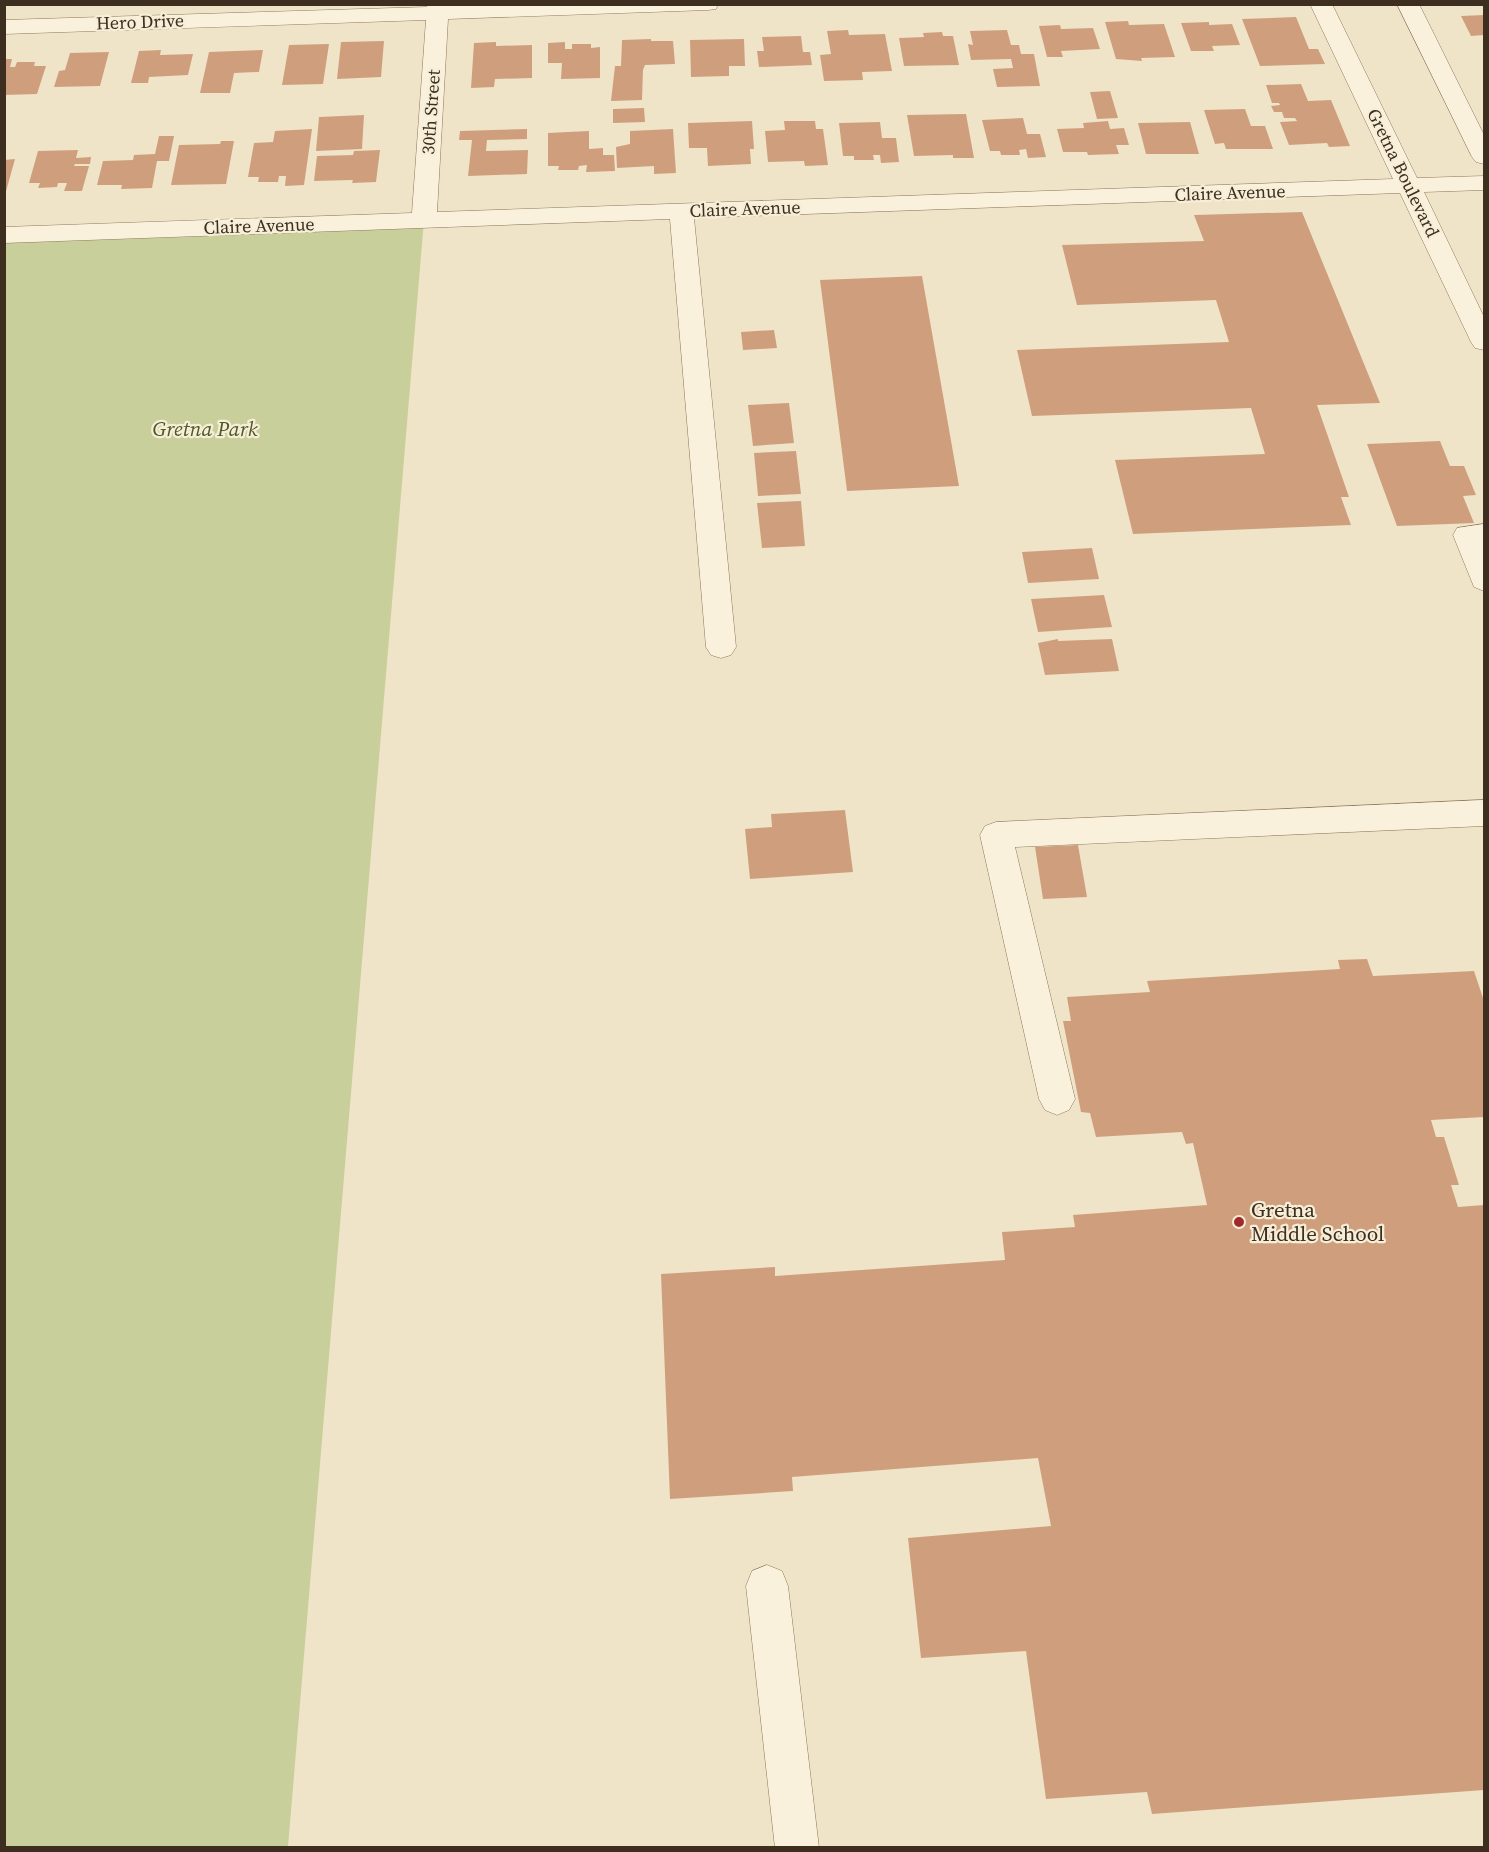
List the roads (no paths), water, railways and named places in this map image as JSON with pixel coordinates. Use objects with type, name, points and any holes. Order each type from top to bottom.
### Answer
[{"type":"street","name":"Hero Drive","points":[[4,27],[438,8],[708,4]]},
{"type":"street","name":"Gretna Boulevard","points":[[1321,4],[1485,342]]},
{"type":"street","points":[[1408,4],[1485,157]]},
{"type":"street","name":"30th Street","points":[[424,220],[438,8]]},
{"type":"street","name":"Claire Avenue","points":[[4,235],[1485,183]]},
{"type":"street","points":[[681,211],[721,647]]},
{"type":"street","points":[[1485,534],[1467,535],[1485,580]]},
{"type":"street","points":[[1057,1099],[996,835],[1485,813]]},
{"type":"street","points":[[767,1586],[797,1848]]},
{"type":"place","name":"Gretna Middle School","points":[[1239,1222]]},
{"type":"park label","name":"Gretna Park","points":[[205,429]]}]
